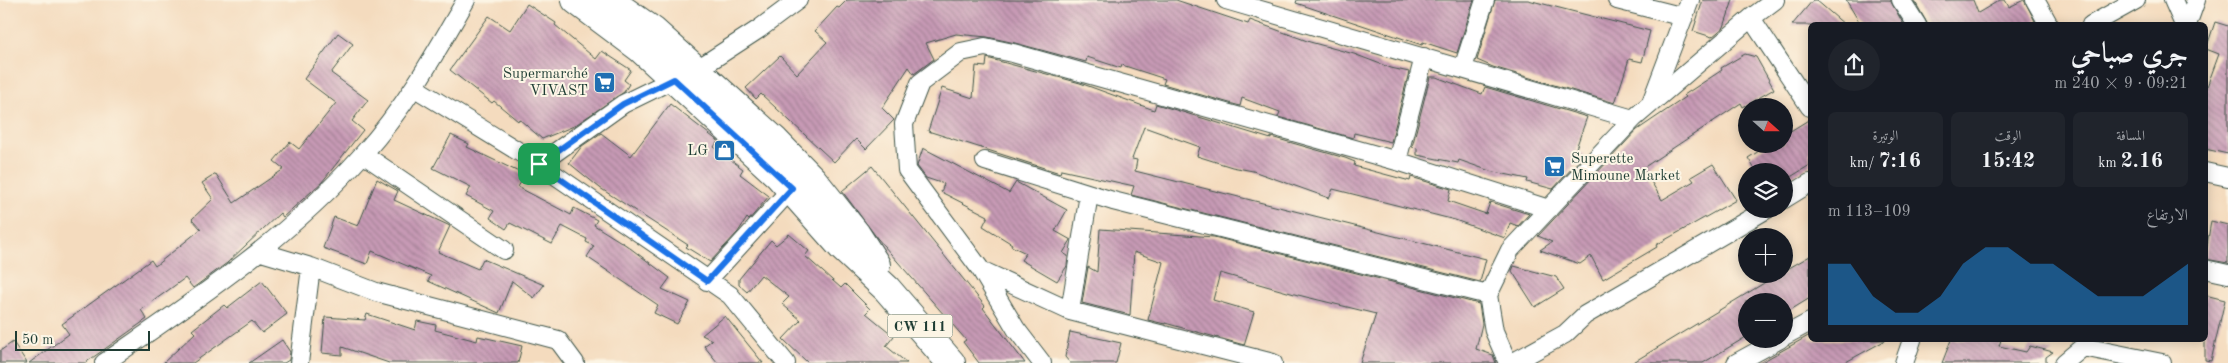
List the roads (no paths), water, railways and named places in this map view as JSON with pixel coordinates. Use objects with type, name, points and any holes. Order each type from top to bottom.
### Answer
[{"type":"main road","name":"CW 111","points":[[576,0],[640,48],[685,74],[792,188],[842,246],[887,289],[943,359]]},
{"type":"main road","points":[[609,0],[654,31],[685,74],[775,141],[813,180],[856,234],[874,261],[887,289]]},
{"type":"street","points":[[104,363],[261,252],[364,154],[415,88],[466,0]]},
{"type":"street","points":[[539,164],[623,104],[685,74],[759,29],[798,0]]},
{"type":"street","points":[[1226,0],[1633,119]]},
{"type":"street","points":[[1463,68],[1485,0]]},
{"type":"street","points":[[1616,0],[1684,17]]},
{"type":"street","points":[[1652,102],[1690,0]]},
{"type":"street","points":[[1508,363],[1494,331],[1488,295],[1510,250],[1633,119],[1751,18],[1775,0]]},
{"type":"street","points":[[1901,0],[1915,22]]},
{"type":"street","points":[[2035,0],[2047,22]]},
{"type":"street","points":[[2096,22],[2136,0]]},
{"type":"street","points":[[2173,0],[2184,22]]},
{"type":"street","points":[[2187,22],[2196,0]]},
{"type":"street","points":[[1751,18],[1808,103]]},
{"type":"street","points":[[1042,363],[1016,329],[981,270],[907,170],[904,124],[920,83],[961,52],[985,47],[1012,53],[1398,161],[1549,209]]},
{"type":"street","points":[[1398,161],[1424,57]]},
{"type":"street","points":[[415,88],[539,164],[730,295],[786,363]]},
{"type":"street","points":[[364,154],[504,250]]},
{"type":"street","points":[[985,160],[1089,194],[1488,295]]},
{"type":"street","points":[[2208,173],[2228,177]]},
{"type":"street","points":[[1793,193],[1808,184]]},
{"type":"street","points":[[707,281],[792,188]]},
{"type":"street","points":[[1070,312],[1089,194]]},
{"type":"street","points":[[1512,363],[1565,334],[1585,315],[1752,218]]},
{"type":"street","points":[[261,252],[311,267],[376,292],[558,340],[575,363]]},
{"type":"street","points":[[299,363],[311,267]]},
{"type":"street","points":[[981,270],[1070,312],[1273,363]]},
{"type":"street","points":[[2208,270],[2228,274]]},
{"type":"street","points":[[1793,331],[1808,323]]},
{"type":"street","points":[[1904,363],[1911,342]]},
{"type":"street","points":[[1736,363],[1764,348]]},
{"type":"street","points":[[2064,363],[2085,350],[2162,363]]},
{"type":"place","name":"Supermarché VIVAST","points":[[604,82]]},
{"type":"place","name":"LG","points":[[724,150]]},
{"type":"place","name":"Superette Mimoune Market","points":[[1555,167]]}]
